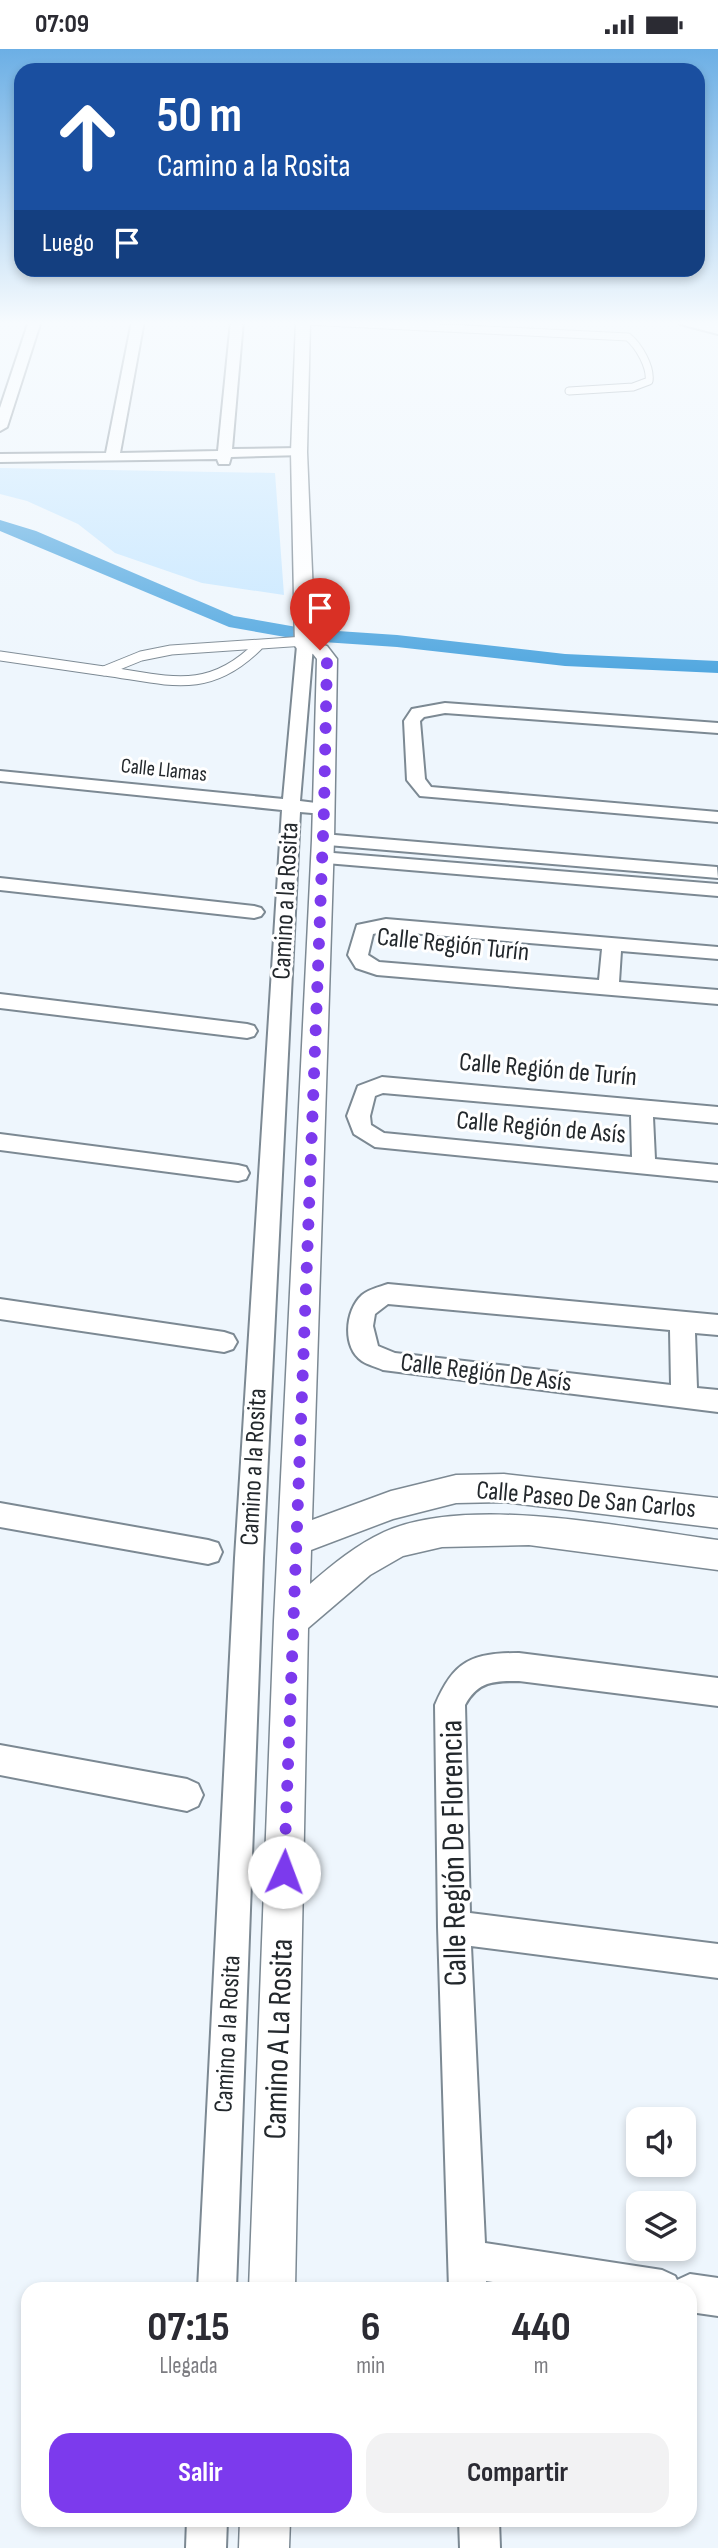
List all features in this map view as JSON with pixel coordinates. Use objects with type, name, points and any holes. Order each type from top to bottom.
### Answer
[{"type":"street","points":[[112,458],[116,438]]},
{"type":"street","points":[[220,457],[222,438]]},
{"type":"street","name":"Camino a la Rosita","points":[[217,2282],[249,1558],[291,806],[305,641],[300,438]]},
{"type":"street","points":[[0,458],[299,457]]},
{"type":"street","name":"Camino a la Rosita","points":[[291,1621],[324,809],[327,659],[320,650],[305,641]]},
{"type":"street","points":[[718,728],[445,708],[418,713],[412,721],[416,780],[426,792],[718,817]]},
{"type":"street","name":"Calle Llamas","points":[[0,776],[324,809]]},
{"type":"street","points":[[322,849],[631,875],[718,890]]},
{"type":"street","points":[[631,875],[718,873]]},
{"type":"street","points":[[0,884],[254,912]]},
{"type":"street","name":"Calle Región Turín","points":[[718,953],[612,942],[378,925],[364,929],[358,955],[363,963],[377,968],[718,997]]},
{"type":"street","points":[[609,987],[612,942]]},
{"type":"street","points":[[0,1001],[247,1031]]},
{"type":"street","name":"Calle Región de Turín","points":[[361,1131],[359,1121],[363,1098],[372,1087],[393,1085],[718,1115]]},
{"type":"street","points":[[642,1107],[644,1166]]},
{"type":"street","name":"Calle Región de Asís","points":[[361,1131],[369,1137],[383,1141],[718,1173]]},
{"type":"street","points":[[0,1142],[238,1173]]},
{"type":"street","name":"Calle Región De Asís","points":[[718,1325],[388,1294],[374,1296],[367,1303],[360,1335],[369,1353],[392,1363],[718,1401]]},
{"type":"street","points":[[0,1309],[224,1342]]},
{"type":"street","points":[[682,1322],[684,1397]]},
{"type":"street","name":"Calle Paseo De San Carlos","points":[[295,1541],[391,1505],[456,1489],[504,1488],[718,1513]]},
{"type":"street","points":[[0,1515],[208,1552]]},
{"type":"street","name":"Calle Paseo De San Carlos","points":[[291,1621],[358,1564],[396,1543],[442,1532],[530,1530],[718,1555]]},
{"type":"street","name":"Camino A La Rosita","points":[[272,2282],[291,1621]]},
{"type":"street","name":"Calle Región De Florencia","points":[[468,2274],[454,1927],[450,1705],[456,1689],[471,1672],[490,1667],[519,1667],[718,1692]]},
{"type":"street","points":[[0,1760],[187,1795]]},
{"type":"street","points":[[454,1927],[718,1961]]},
{"type":"street","points":[[468,2274],[572,2282]]},
{"type":"street","points":[[697,2294],[718,2297]]},
{"type":"street","points":[[206,2548],[207,2527]]},
{"type":"street","points":[[264,2548],[265,2527]]},
{"type":"street","points":[[478,2527],[480,2548]]},
{"type":"lane","points":[[104,671],[141,656],[171,650],[305,641]]},
{"type":"lane","points":[[0,656],[192,681],[214,677],[237,666],[258,646]]},
{"type":"shaded area","points":[[0,468],[275,473],[284,595],[202,583],[115,553],[78,524],[27,501],[0,494]]},
{"type":"waterway","points":[[0,525],[30,535],[229,621],[308,635],[397,641],[565,660],[718,667]]},
{"type":"route","points":[[284,1872],[291,1621],[324,809],[327,659],[320,650]]}]
